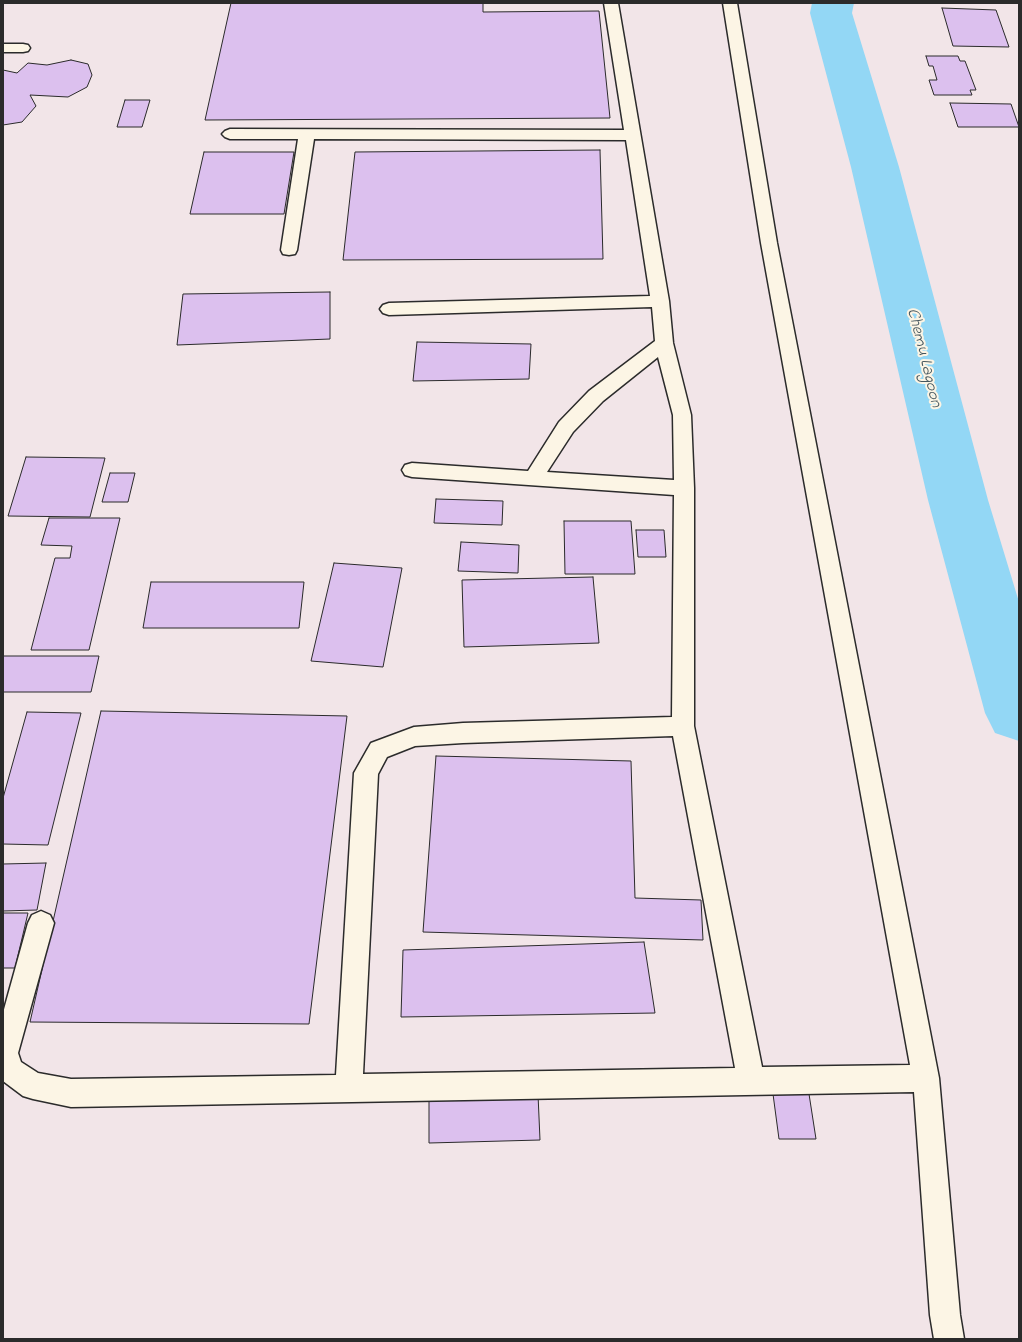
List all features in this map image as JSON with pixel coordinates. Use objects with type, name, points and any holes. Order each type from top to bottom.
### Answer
[{"type":"street","points":[[611,3],[660,301],[664,343],[682,414],[684,488],[683,726],[751,1081]]},
{"type":"street","points":[[730,3],[771,251],[926,1078],[945,1315],[949,1339]]},
{"type":"street","points":[[3,48],[23,48]]},
{"type":"street","points":[[230,134],[632,135]]},
{"type":"street","points":[[289,250],[307,134]]},
{"type":"street","points":[[389,309],[660,301]]},
{"type":"street","points":[[533,478],[566,427],[576,416],[596,396],[664,343]]},
{"type":"street","points":[[412,470],[684,488]]},
{"type":"street","points":[[349,1089],[366,773],[379,750],[414,737],[463,733],[683,726]]},
{"type":"street","points":[[41,923],[5,1053],[12,1071],[33,1086],[71,1093],[926,1078]]},
{"type":"shaded area","points":[[3,3],[1019,3],[1019,1339],[3,1339]]},
{"type":"building","points":[[231,3],[483,3],[483,12],[599,11],[610,118],[205,120]]},
{"type":"building","points":[[942,8],[996,10],[1009,47],[953,46]]},
{"type":"building","points":[[926,56],[958,56],[960,61],[965,61],[976,90],[970,90],[972,95],[934,95],[929,80],[937,80],[933,66],[929,66]]},
{"type":"building","points":[[71,60],[88,64],[92,75],[87,87],[68,97],[30,95],[36,106],[22,122],[3,125],[3,70],[17,73],[28,63],[47,65]]},
{"type":"building","points":[[125,100],[150,100],[142,127],[117,127]]},
{"type":"building","points":[[950,103],[1011,104],[1019,127],[958,127]]},
{"type":"building","points":[[600,150],[603,259],[343,260],[355,152]]},
{"type":"building","points":[[204,152],[294,152],[284,214],[190,214]]},
{"type":"building","points":[[330,292],[330,339],[177,345],[183,294]]},
{"type":"building","points":[[417,342],[531,344],[529,379],[413,381]]},
{"type":"building","points":[[26,457],[105,458],[90,517],[8,516]]},
{"type":"building","points":[[110,473],[135,473],[128,502],[102,502]]},
{"type":"building","points":[[436,499],[503,501],[502,525],[434,523]]},
{"type":"building","points":[[49,518],[120,518],[89,650],[31,650],[55,558],[70,558],[72,546],[41,545]]},
{"type":"building","points":[[564,521],[631,521],[635,574],[565,574]]},
{"type":"building","points":[[636,530],[664,530],[666,557],[638,557]]},
{"type":"building","points":[[461,542],[519,545],[518,573],[458,571]]},
{"type":"building","points":[[334,563],[402,568],[383,667],[311,661]]},
{"type":"building","points":[[593,577],[599,643],[464,647],[462,580]]},
{"type":"building","points":[[151,582],[304,582],[299,628],[143,628]]},
{"type":"building","points":[[3,656],[99,656],[91,692],[3,692]]},
{"type":"building","points":[[101,711],[347,716],[309,1024],[30,1022]]},
{"type":"building","points":[[27,712],[81,713],[48,845],[3,844],[3,798]]},
{"type":"building","points":[[436,756],[631,761],[635,898],[701,900],[703,940],[423,932]]},
{"type":"building","points":[[46,863],[37,910],[3,911],[3,864]]},
{"type":"building","points":[[3,913],[28,913],[15,968],[3,968]]},
{"type":"building","points":[[644,942],[655,1013],[401,1017],[403,950]]},
{"type":"building","points":[[538,1094],[540,1140],[429,1143],[429,1096]]},
{"type":"building","points":[[773,1094],[809,1094],[816,1139],[779,1139]]},
{"type":"waterway","name":"Chemu Lagoon","points":[[833,3],[831,13],[875,167],[958,500],[1019,713]]}]
